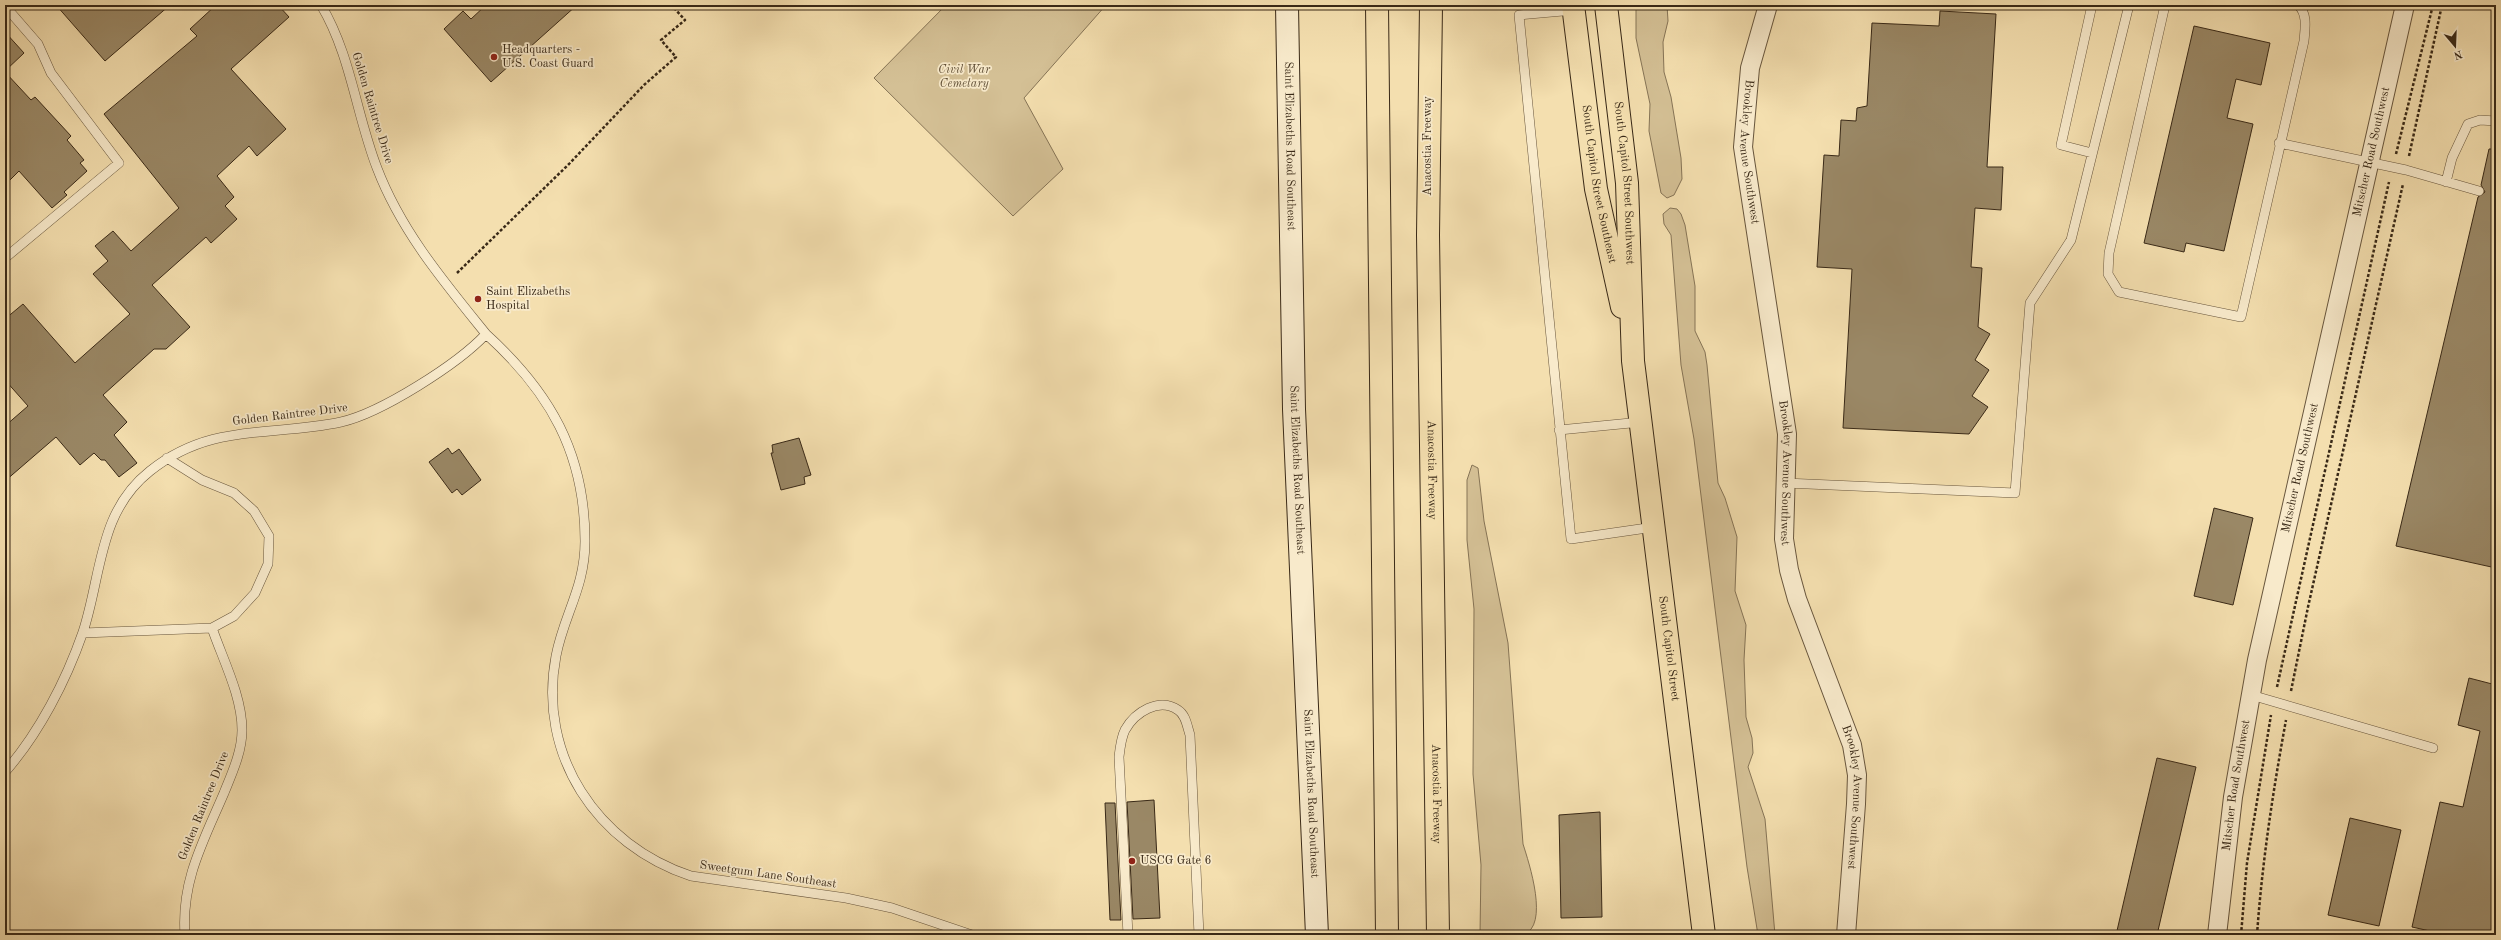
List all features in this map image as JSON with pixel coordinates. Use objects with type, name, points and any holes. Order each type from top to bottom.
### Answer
[{"type":"main road","name":"Saint Elizabeths Road Southeast","points":[[1287,5],[1294,416],[1317,935]]},
{"type":"main road","points":[[1377,5],[1387,935]]},
{"type":"main road","name":"Anacostia Freeway","points":[[1431,5],[1428,227],[1438,935]]},
{"type":"main road","name":"South Capitol Street Southwest","points":[[1606,5],[1627,183],[1634,361]]},
{"type":"main road","name":"South Capitol Street Southeast","points":[[1574,7],[1596,189],[1634,361]]},
{"type":"main road","name":"South Capitol Street","points":[[1634,361],[1704,935]]},
{"type":"street","name":"Brookley Avenue Southwest","points":[[1768,5],[1750,68],[1743,147],[1787,434],[1783,529],[1789,570],[1797,599],[1849,736],[1856,765],[1856,804],[1846,935]]},
{"type":"street","name":"Mitscher Road Southwest","points":[[2217,935],[2233,797],[2251,695],[2286,526],[2405,5]]},
{"type":"lane","name":"Golden Raintree Drive","points":[[5,772],[40,722],[68,669],[83,632],[110,522],[133,488],[148,472],[178,452],[222,436],[324,425],[358,417],[390,402],[461,358],[486,334],[414,240],[386,191],[368,140],[335,28],[321,5]]},
{"type":"lane","points":[[2092,5],[2061,145],[2092,153]]},
{"type":"lane","points":[[1784,483],[2015,493],[2030,303],[2071,240],[2128,5]]},
{"type":"lane","points":[[2165,5],[2108,253],[2108,274],[2119,292],[2241,317],[2279,143],[2304,41],[2305,21],[2302,9],[2298,5]]},
{"type":"lane","points":[[5,6],[38,44],[50,73],[119,163],[5,258]]},
{"type":"lane","points":[[1574,7],[1519,15],[1571,539],[1654,527]]},
{"type":"lane","points":[[2446,182],[2452,158],[2468,124],[2480,120],[2496,121]]},
{"type":"lane","points":[[2279,143],[2406,170],[2479,191]]},
{"type":"lane","name":"Sweetgum Lane Southeast","points":[[486,334],[513,358],[544,396],[560,427],[577,474],[584,522],[584,566],[581,584],[556,654],[553,673],[553,712],[568,766],[583,794],[598,815],[624,841],[640,852],[673,870],[691,876],[846,898],[899,911],[972,935]]},
{"type":"lane","points":[[1559,430],[1641,422]]},
{"type":"lane","points":[[83,632],[212,628],[234,616],[255,593],[268,564],[269,536],[254,511],[234,494],[202,480],[167,458]]},
{"type":"lane","name":"Golden Raintree Drive","points":[[185,935],[184,911],[189,877],[231,778],[242,741],[240,710],[212,628]]},
{"type":"lane","points":[[2251,695],[2432,748]]},
{"type":"lane","points":[[1128,935],[1119,757],[1121,744],[1125,730],[1142,711],[1154,706],[1166,706],[1178,710],[1186,720],[1190,735],[1199,935]]},
{"type":"path","points":[[446,283],[569,164],[644,85],[676,58],[661,40],[685,20],[675,9],[680,5]]},
{"type":"path","points":[[2241,935],[2247,862],[2274,702],[2292,610],[2393,167],[2433,5]]},
{"type":"path","points":[[2257,935],[2261,883],[2273,792],[2309,599],[2442,5]]},
{"type":"green space","name":"Civil War Cemetary","points":[[946,5],[1106,5],[1024,98],[1063,169],[1013,216],[874,78]]},
{"type":"green space","points":[[1636,5],[1667,5],[1668,21],[1663,42],[1664,72],[1671,97],[1681,158],[1682,179],[1674,195],[1667,198],[1661,193],[1649,131],[1650,104],[1636,38]]},
{"type":"green space","points":[[1670,208],[1677,209],[1681,214],[1685,225],[1695,286],[1695,331],[1705,352],[1707,365],[1718,483],[1725,498],[1737,537],[1735,591],[1746,625],[1744,660],[1746,717],[1752,738],[1753,753],[1748,767],[1765,819],[1775,935],[1758,935],[1747,867],[1694,439],[1681,365],[1671,235],[1664,224],[1663,214]]},
{"type":"green space","points":[[1472,465],[1478,468],[1484,521],[1508,643],[1523,844],[1533,879],[1535,893],[1535,920],[1531,929],[1523,935],[1518,936],[1480,935],[1481,865],[1473,774],[1474,609],[1467,540],[1467,480]]},
{"type":"building","points":[[56,5],[170,5],[105,61]]},
{"type":"building","points":[[216,5],[278,5],[289,17],[231,69],[286,129],[257,156],[249,146],[217,176],[234,197],[225,206],[237,219],[211,243],[206,237],[152,285],[190,327],[166,349],[154,349],[103,395],[127,422],[114,435],[137,463],[119,477],[105,460],[101,460],[94,453],[80,465],[56,437],[5,481],[5,426],[28,406],[5,380],[5,319],[23,304],[75,363],[130,314],[93,274],[108,261],[95,246],[113,231],[131,251],[179,208],[104,114],[197,36],[190,29]]},
{"type":"building","name":"Headquarters - U.S. Coast Guard","points":[[486,5],[577,5],[491,82],[444,29],[463,11],[471,19]]},
{"type":"building","points":[[1940,11],[1996,14],[1987,167],[2003,167],[2001,210],[1975,208],[1971,267],[1982,268],[1978,327],[1990,334],[1975,360],[1989,370],[1972,396],[1988,407],[1969,434],[1843,428],[1852,269],[1817,267],[1824,155],[1839,156],[1841,120],[1856,121],[1857,108],[1867,106],[1872,23],[1939,26]]},
{"type":"building","points":[[2194,26],[2270,43],[2261,85],[2236,79],[2227,118],[2253,124],[2224,251],[2186,243],[2184,252],[2144,243]]},
{"type":"building","points":[[5,32],[24,53],[5,71]]},
{"type":"building","points":[[5,72],[31,100],[35,97],[71,136],[67,140],[84,160],[80,163],[87,171],[64,192],[67,195],[52,208],[19,171],[5,185]]},
{"type":"building","points":[[2489,149],[2496,149],[2496,568],[2396,546],[2478,197],[2485,192],[2481,185]]},
{"type":"building","points":[[799,438],[811,475],[804,477],[805,484],[781,490],[771,453],[773,453],[772,445]]},
{"type":"building","points":[[448,448],[452,454],[459,449],[481,480],[462,495],[457,489],[452,493],[429,462]]},
{"type":"building","points":[[2214,508],[2253,518],[2233,605],[2194,596]]},
{"type":"building","points":[[2469,678],[2496,685],[2496,935],[2448,935],[2412,927],[2440,802],[2463,807],[2480,731],[2458,725]]},
{"type":"building","points":[[2157,758],[2196,767],[2157,935],[2116,935]]},
{"type":"building","points":[[1154,800],[1160,918],[1133,919],[1127,802]]},
{"type":"building","points":[[1105,803],[1115,803],[1121,920],[1110,920]]},
{"type":"building","points":[[1600,812],[1602,917],[1561,918],[1559,815]]},
{"type":"building","points":[[2350,818],[2401,830],[2379,926],[2328,915]]},
{"type":"place","name":"Headquarters - U.S. Coast Guard","points":[[494,57]]},
{"type":"place","name":"Saint Elizabeths Hospital","points":[[478,299]]},
{"type":"place","name":"USCG Gate 6","points":[[1132,861]]}]
